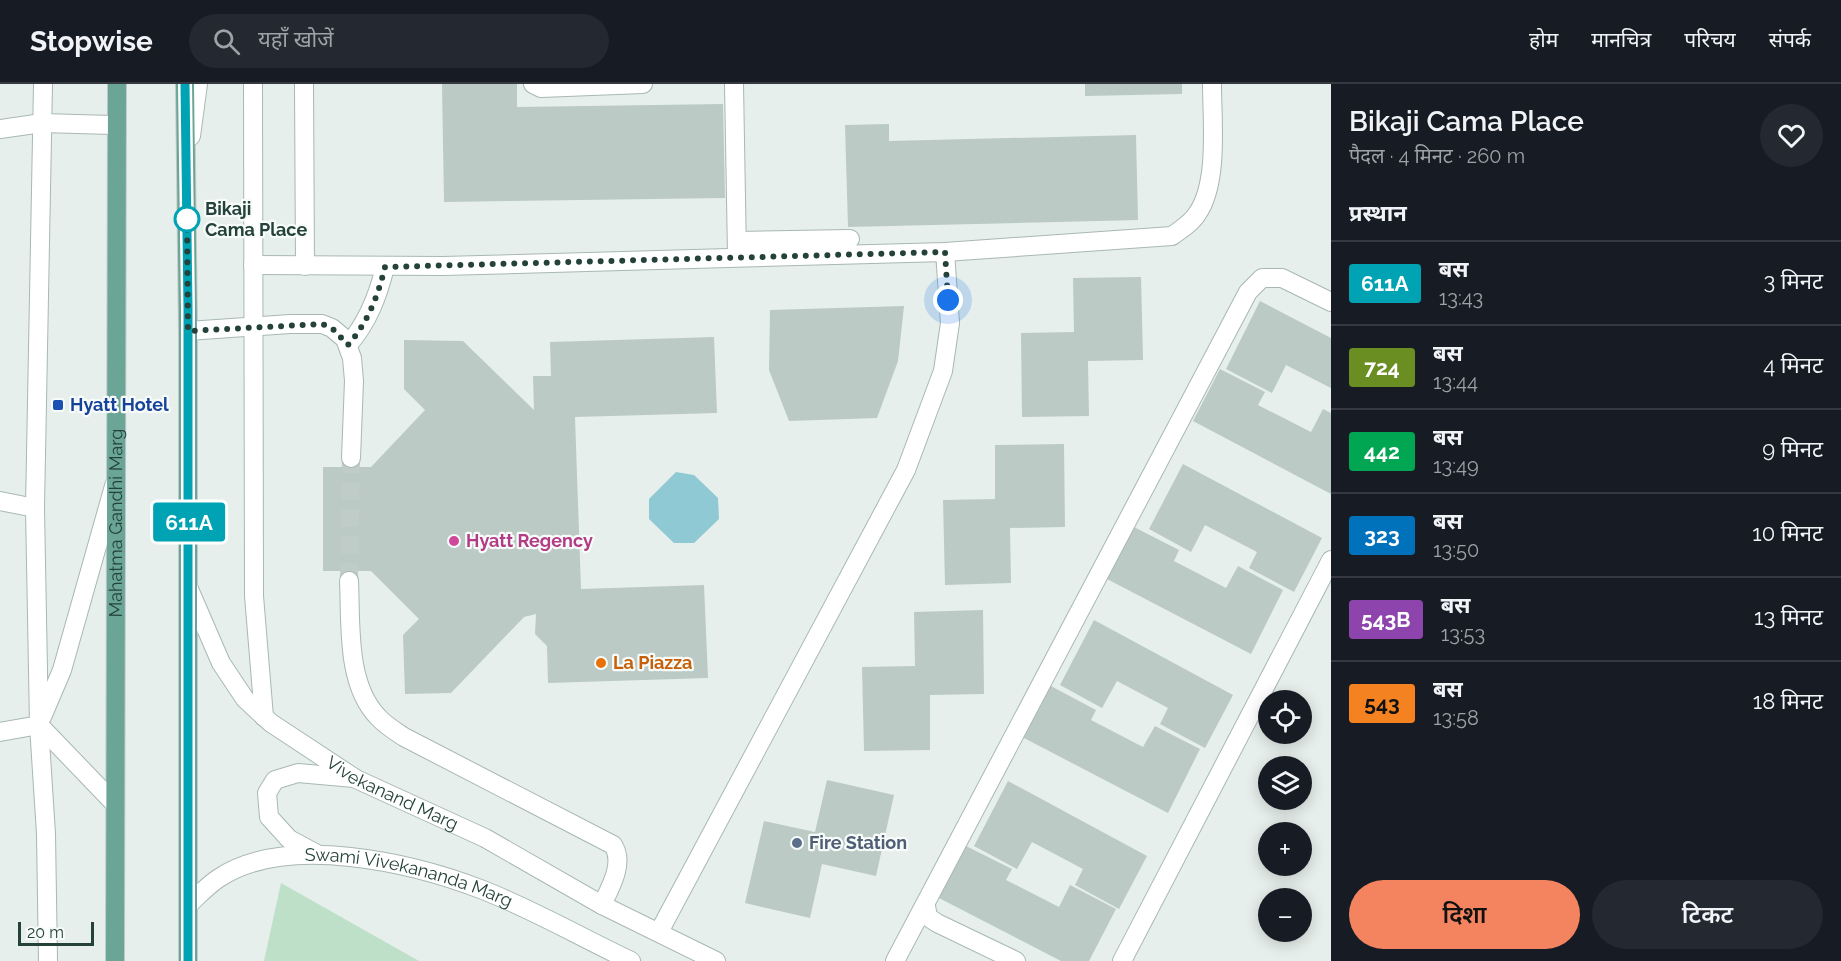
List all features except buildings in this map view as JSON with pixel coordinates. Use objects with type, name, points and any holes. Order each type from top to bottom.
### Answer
[{"type":"main road","points":[[117,84],[117,181]]},
{"type":"main road","points":[[185,84],[189,589],[188,961]]},
{"type":"main road","name":"Mahatma Gandhi Marg","points":[[115,961],[117,181]]},
{"type":"street","points":[[43,84],[35,508],[39,725],[46,834],[48,961]]},
{"type":"street","name":"Mahatma Gandhi Marg","points":[[108,84],[117,181]]},
{"type":"street","points":[[186,179],[198,84]]},
{"type":"street","points":[[253,84],[254,596],[264,717]]},
{"type":"street","points":[[304,84],[305,266]]},
{"type":"street","points":[[533,84],[541,88],[643,84]]},
{"type":"street","points":[[734,84],[737,248]]},
{"type":"street","points":[[737,248],[945,252],[1172,236],[1188,225],[1205,200],[1211,164],[1212,84]]},
{"type":"street","points":[[0,129],[42,123],[112,125]]},
{"type":"street","points":[[253,265],[385,267],[737,248],[850,239]]},
{"type":"street","points":[[716,961],[659,932],[906,470],[943,371],[950,323],[945,252]]},
{"type":"street","points":[[348,345],[359,332],[378,295],[385,267]]},
{"type":"street","points":[[895,961],[1248,292],[1262,278],[1282,278],[1331,302]]},
{"type":"street","points":[[188,331],[322,324],[332,328],[348,345],[354,381],[351,458]]},
{"type":"street","points":[[39,725],[62,670],[116,478]]},
{"type":"street","points":[[0,501],[35,508]]},
{"type":"street","points":[[1122,961],[1331,560]]},
{"type":"street","points":[[349,581],[356,667],[367,704],[378,718],[404,737],[613,845],[618,858],[616,872],[602,905]]},
{"type":"street","name":"Vivekanand Marg","points":[[189,589],[221,663],[245,699],[264,717],[356,778],[485,838],[602,905],[659,932]]},
{"type":"street","points":[[0,732],[39,725]]},
{"type":"street","points":[[39,725],[116,804]]},
{"type":"street","points":[[317,854],[289,839],[269,818],[267,793],[275,780],[298,773],[356,778]]},
{"type":"street","name":"Swami Vivekananda Marg","points":[[188,905],[219,878],[248,865],[275,857],[317,854],[376,859],[483,890],[631,961]]},
{"type":"street","points":[[926,906],[928,917],[937,923],[1016,961]]},
{"type":"green space","points":[[281,883],[419,961],[264,961]]},
{"type":"water","points":[[676,472],[694,475],[718,498],[719,519],[694,543],[674,543],[649,519],[649,499]]},
{"type":"tunnel","points":[[349,581],[351,458]]},
{"type":"bus line","name":"611A","points":[[185,84],[188,263],[188,961]]},
{"type":"place","name":"Bikaji Cama Place","points":[[187,219]]},
{"type":"place","name":"Hyatt Hotel","points":[[58,405]]},
{"type":"place","name":"Hyatt Regency","points":[[454,541]]},
{"type":"place","name":"La Piazza","points":[[601,663]]},
{"type":"place","name":"Fire Station","points":[[797,843]]},
{"type":"route","points":[[187,219],[188,331],[322,324],[332,328],[345,339],[348,345],[359,332],[378,295],[385,267],[737,255],[945,252],[948,300]]}]
